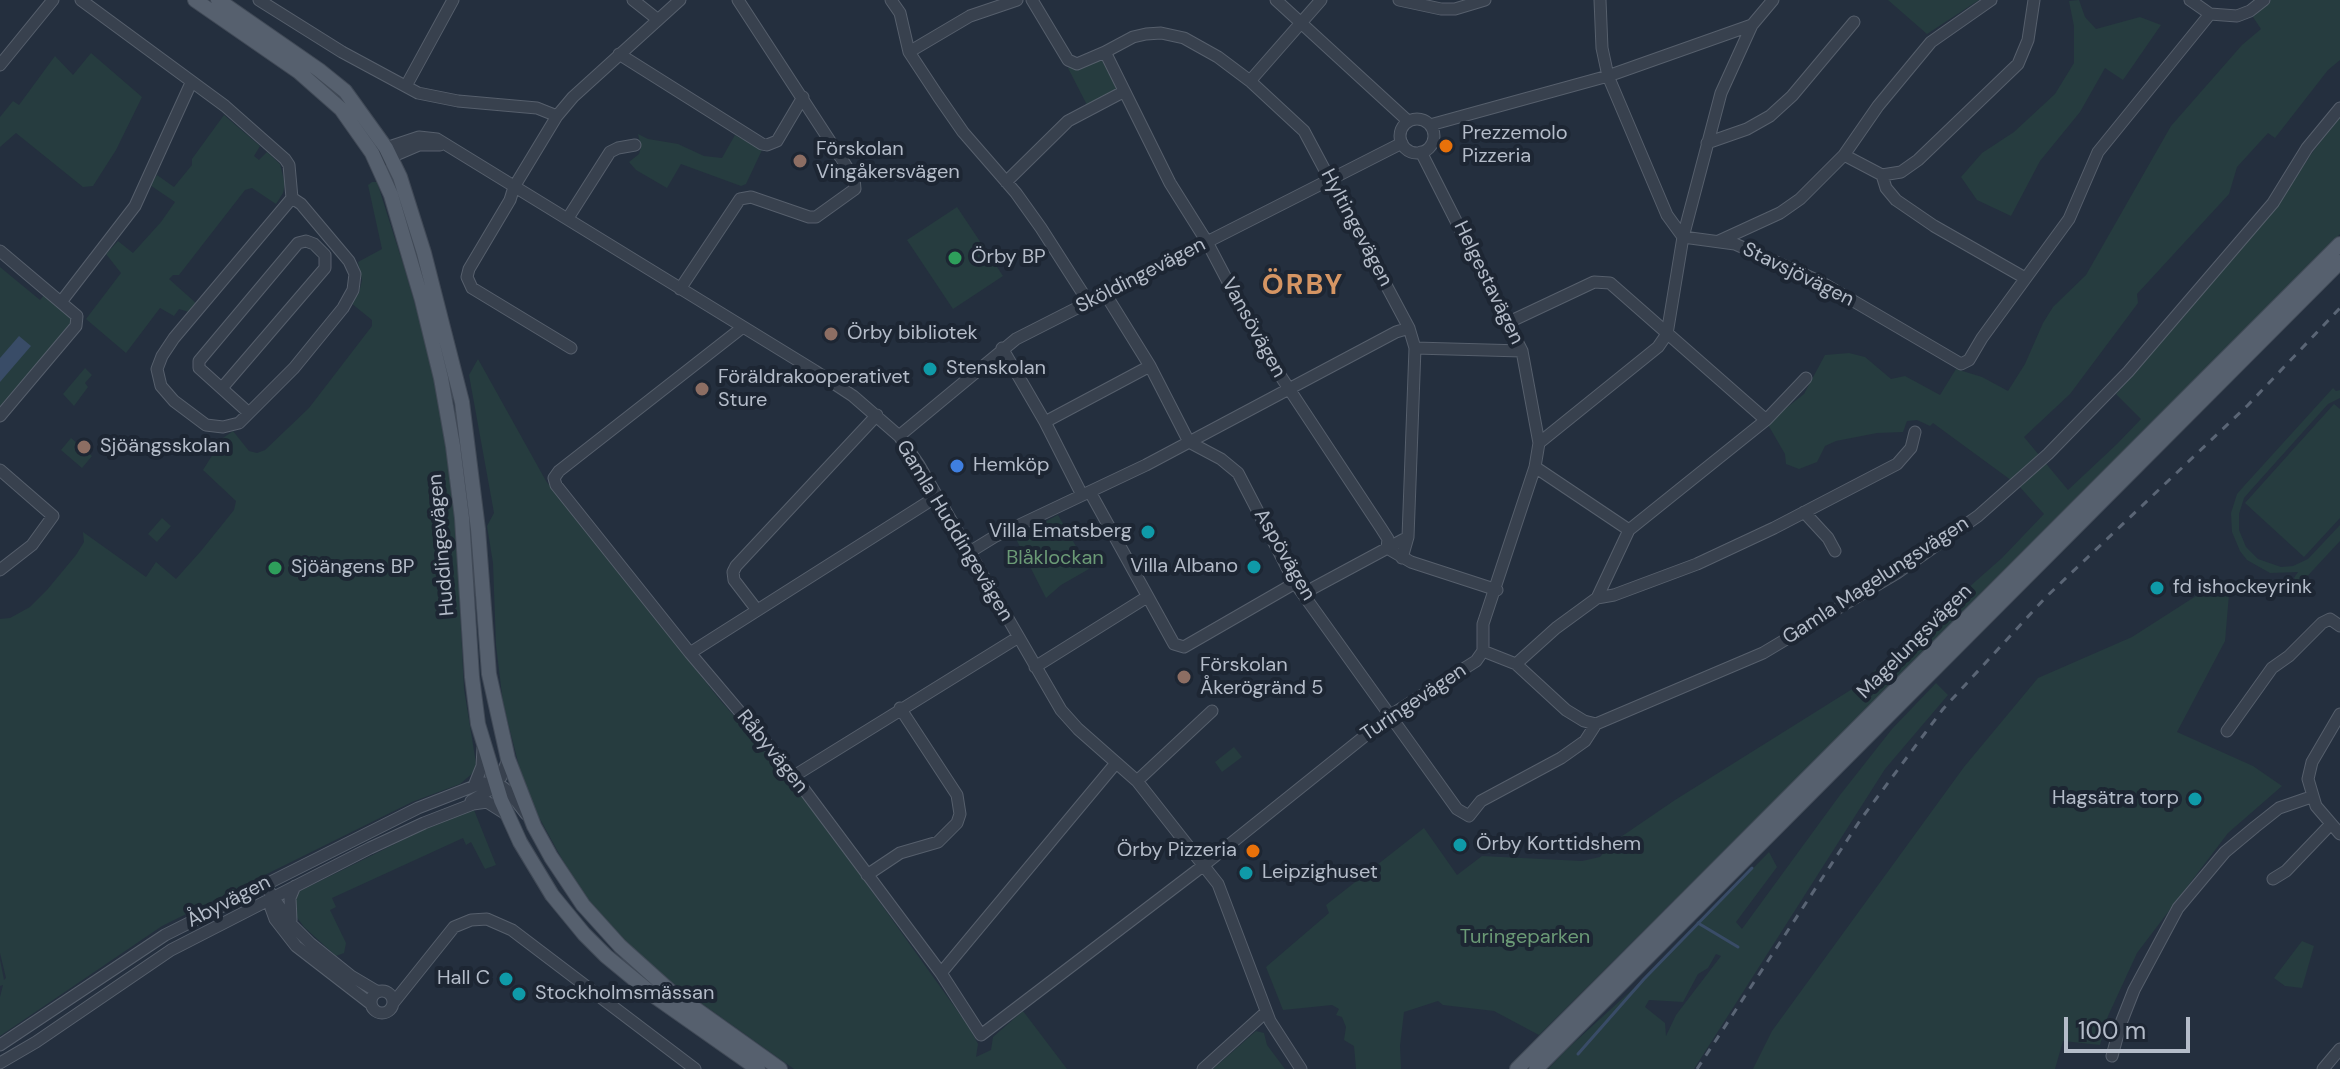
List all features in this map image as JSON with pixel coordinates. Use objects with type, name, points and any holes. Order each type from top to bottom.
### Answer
[{"type":"main road","name":"Huddingevägen","points":[[195,0],[321,89],[382,155],[441,378],[462,518],[472,677],[483,743],[507,814],[552,895],[584,934],[634,980],[758,1069]]},
{"type":"main road","name":"Huddingevägen","points":[[218,0],[345,91],[382,155],[424,253],[462,402],[477,515],[489,674],[508,759],[534,826],[583,905],[620,946],[669,990],[780,1069]]},
{"type":"main road","name":"Magelungsvägen","points":[[1517,1069],[2340,244]]},
{"type":"main road","name":"Magelungsvägen","points":[[1536,1069],[2340,262]]},
{"type":"street","points":[[0,65],[53,0]]},
{"type":"street","points":[[81,0],[225,106],[285,159],[292,180],[292,198],[174,338],[157,369],[156,376],[161,386],[174,401],[206,425],[215,428],[230,426],[249,413],[316,343],[343,308],[355,283],[349,261],[301,204],[292,198]]},
{"type":"street","points":[[259,0],[342,52],[406,86],[436,98],[537,108],[557,116]]},
{"type":"street","points":[[406,86],[453,0]]},
{"type":"street","points":[[633,0],[657,19]]},
{"type":"street","points":[[571,348],[472,288],[468,281],[469,269],[557,116],[573,97],[680,0]]},
{"type":"street","points":[[680,289],[740,199],[751,197],[816,217],[855,189],[854,178],[738,0]]},
{"type":"street","points":[[891,0],[900,13],[909,52],[963,132],[1041,228],[1089,303]]},
{"type":"street","points":[[909,52],[970,16],[1017,0]]},
{"type":"street","points":[[1032,0],[1068,60],[1077,64],[1105,52]]},
{"type":"street","points":[[1276,0],[1408,121],[1422,120],[1430,125],[1433,141],[1421,152],[1410,151],[1402,143],[1401,131],[1408,121]]},
{"type":"street","points":[[1250,81],[1321,0]]},
{"type":"street","points":[[1399,0],[1441,9],[1455,9],[1485,0]]},
{"type":"street","points":[[1600,0],[1602,48],[1608,76],[1667,215],[1683,237]]},
{"type":"street","points":[[1539,443],[1658,347],[1667,334],[1683,237],[1721,93],[1752,25],[1773,0]]},
{"type":"street","points":[[1719,241],[1780,213],[1800,199],[1844,155],[1878,106],[1931,42],[1991,0]]},
{"type":"street","points":[[1844,155],[1882,175],[1901,172],[1918,160],[2018,64],[2028,40],[2034,0]]},
{"type":"street","points":[[2190,0],[2210,14],[2237,16],[2264,0]]},
{"type":"street","points":[[1882,175],[1886,188],[1896,200],[1934,226],[2025,278],[2069,219],[2098,152],[2210,14]]},
{"type":"street","points":[[1707,143],[1747,129],[1770,116],[1792,96],[1854,22]]},
{"type":"street","points":[[1430,125],[1608,76],[1752,25]]},
{"type":"street","name":"Hyltingevägen","points":[[1105,52],[1133,37],[1161,33],[1184,38],[1218,57],[1250,81],[1304,131],[1409,328],[1415,348],[1408,537],[1402,558]]},
{"type":"street","name":"Vansövägen","points":[[1105,52],[1170,183],[1207,242],[1266,354],[1388,539],[1387,548]]},
{"type":"street","points":[[619,54],[762,144],[777,141],[803,97]]},
{"type":"street","points":[[61,302],[135,206],[191,83]]},
{"type":"street","points":[[1006,182],[1068,121],[1123,92]]},
{"type":"street","name":"Gamla Magelungsvägen","points":[[1469,816],[1481,801],[1561,758],[1585,741],[1596,724],[1763,653],[1897,573],[1978,516],[2048,454],[2128,372],[2273,203],[2307,148],[2340,108]]},
{"type":"street","name":"Gamla Huddingevägen","points":[[382,155],[419,137],[437,139],[815,371],[877,415],[899,436],[1061,710],[1137,781],[1218,884],[1266,1012],[1301,1069]]},
{"type":"street","name":"Sköldingevägen","points":[[899,436],[1002,348],[1402,143]]},
{"type":"street","points":[[568,218],[610,152],[635,145]]},
{"type":"street","name":"Helgestavägen","points":[[1421,152],[1522,351],[1539,443],[1535,467],[1482,631],[1483,651]]},
{"type":"street","name":"Stavsjövägen","points":[[1683,237],[1735,244],[1821,282],[1961,364],[1969,360],[2025,278]]},
{"type":"street","points":[[222,388],[325,268],[325,255],[314,244],[306,241],[298,243],[201,356],[199,368],[249,413]]},
{"type":"street","points":[[0,251],[77,316],[76,326],[0,416]]},
{"type":"street","points":[[1507,323],[1594,282],[1610,283],[1766,420]]},
{"type":"street","points":[[1106,295],[1150,366],[1189,442]]},
{"type":"street","name":"Råbyvägen","points":[[743,327],[559,471],[554,478],[556,485],[690,653],[794,776],[941,973],[981,1035]]},
{"type":"street","points":[[968,553],[994,537],[1189,442],[1396,332],[1409,328]]},
{"type":"street","points":[[1002,348],[1174,644],[1184,647],[1295,583]]},
{"type":"street","points":[[1415,348],[1522,351]]},
{"type":"street","points":[[1045,422],[1150,366]]},
{"type":"street","points":[[1597,598],[1629,530],[1766,420],[1806,378]]},
{"type":"street","points":[[757,610],[734,580],[736,566],[877,415]]},
{"type":"street","points":[[1596,724],[1566,710],[1516,664],[1548,634],[1597,598],[1614,595],[1697,564],[1897,464],[1911,448],[1915,432]]},
{"type":"street","name":"Aspövägen","points":[[1189,442],[1221,459],[1238,473],[1295,583],[1457,809],[1469,816]]},
{"type":"street","points":[[1535,467],[1629,530]]},
{"type":"street","points":[[0,470],[53,516],[32,545],[0,570]]},
{"type":"street","points":[[690,653],[936,497]]},
{"type":"street","points":[[1804,512],[1828,538],[1835,551]]},
{"type":"street","points":[[1304,593],[1408,537]]},
{"type":"street","points":[[1387,548],[1402,558],[1497,590]]},
{"type":"street","points":[[1035,667],[1147,597]]},
{"type":"street","points":[[2227,731],[2272,668],[2289,656],[2322,623],[2330,619],[2340,626]]},
{"type":"street","points":[[794,776],[1017,638]]},
{"type":"street","name":"Turingevägen","points":[[981,1035],[1204,865],[1391,715],[1476,661],[1483,651],[1516,664]]},
{"type":"street","points":[[867,875],[900,853],[938,842],[957,823],[960,814],[957,795],[900,708]]},
{"type":"street","points":[[1137,781],[1212,711]]},
{"type":"street","points":[[2340,714],[2312,762],[2310,792],[2330,825],[2340,834]]},
{"type":"street","points":[[474,786],[482,766],[483,743]]},
{"type":"street","name":"Åbyvägen","points":[[457,810],[491,789],[508,759]]},
{"type":"street","points":[[941,973],[1116,763]]},
{"type":"street","points":[[495,784],[509,792],[534,826]]},
{"type":"street","name":"Åbyvägen","points":[[0,1045],[165,935],[390,821],[474,786],[495,784]]},
{"type":"street","points":[[2112,1056],[2134,990],[2178,908],[2225,852],[2279,808],[2310,792]]},
{"type":"street","name":"Åbyvägen","points":[[0,1063],[171,950],[402,833],[457,810],[487,802],[507,814]]},
{"type":"street","points":[[2273,879],[2286,871],[2330,825]]},
{"type":"street","points":[[266,883],[292,925],[332,961],[391,995],[394,1002]]},
{"type":"street","points":[[292,925],[290,898],[295,886]]},
{"type":"street","points":[[272,897],[271,908],[275,919],[296,946],[382,1014],[391,1009],[454,927],[471,920],[494,921],[512,930],[695,1069]]},
{"type":"street","points":[[371,1004],[372,997],[415,975]]},
{"type":"street","points":[[1203,1069],[1266,1012]]},
{"type":"street","points":[[2323,1069],[2340,1049]]},
{"type":"green space","points":[[1888,0],[1979,0],[1927,34]]},
{"type":"green space","points":[[2079,0],[2085,17],[2096,29],[2140,17],[2161,25],[2123,80],[2105,68],[2080,112],[2040,161],[2011,216],[1977,200],[1961,177],[1982,153],[2014,132],[2055,94],[2074,63],[2074,26],[2069,1]]},
{"type":"green space","name":"Turingeparken","points":[[2271,0],[2340,0],[2340,60],[2328,70],[2275,138],[2268,133],[2237,167],[2229,194],[2137,294],[2138,303],[2070,394],[2024,437],[2068,490],[2117,444],[2141,419],[2116,394],[2277,206],[2340,117],[2340,234],[2324,252],[1539,1035],[1494,1011],[1443,1005],[1438,1001],[1404,1012],[1401,1069],[1356,1069],[1354,1046],[1344,1040],[1346,1027],[1342,1017],[1336,1015],[1339,1009],[1332,1005],[1283,1010],[1266,967],[1329,913],[1326,905],[1424,828],[1457,875],[1482,856],[1582,861],[1600,857],[1612,843],[1675,800],[1857,686],[2002,558],[2044,514],[2019,486],[1933,423],[1930,426],[1917,420],[1907,421],[1903,432],[1877,433],[1836,441],[1825,446],[1817,462],[1799,469],[1786,464],[1785,454],[1767,423],[1804,394],[1825,355],[1849,353],[1865,357],[1891,379],[1905,376],[1940,395],[1956,369],[1982,377],[2008,391],[2025,364],[2043,323],[2053,307],[2086,275],[2171,126],[2242,45],[2261,29],[2253,17]]},
{"type":"green space","points":[[91,53],[142,97],[116,150],[93,186],[83,187],[16,133],[0,147],[0,117],[13,101],[19,105],[55,56],[73,75]]},
{"type":"green space","points":[[1104,61],[1117,86],[1115,92],[1087,105],[1068,68]]},
{"type":"green space","points":[[224,115],[260,146],[254,156],[259,160],[267,152],[280,164],[285,184],[283,193],[276,204],[252,188],[245,190],[179,275],[169,279],[197,304],[189,312],[179,309],[174,316],[160,308],[126,353],[86,319],[121,273],[106,254],[118,241],[133,253],[161,222],[175,202],[150,185],[157,175],[174,187]]},
{"type":"green space","points":[[638,134],[648,139],[678,144],[704,156],[722,158],[735,135],[762,150],[746,184],[741,186],[681,164],[667,188],[636,170],[629,162],[639,154]]},
{"type":"green space","points":[[377,182],[404,267],[432,362],[440,407],[455,511],[464,689],[476,763],[474,772],[460,784],[412,802],[162,926],[0,1036],[3,985],[0,986],[0,960],[4,980],[6,978],[0,953],[0,619],[10,618],[30,607],[47,590],[76,555],[84,542],[83,532],[146,577],[156,562],[176,579],[201,551],[234,510],[236,501],[203,470],[223,438],[233,431],[249,451],[257,453],[265,450],[309,408],[372,326],[372,320],[351,303],[359,293],[362,280],[358,262],[382,249],[368,185]]},
{"type":"green space","name":"Örby BP","points":[[957,207],[1003,276],[953,309],[907,240]]},
{"type":"green space","points":[[0,267],[40,300],[45,294],[71,317],[72,324],[0,410]]},
{"type":"green space","points":[[478,359],[546,481],[720,700],[798,788],[969,1027],[978,1044],[976,1057],[991,1050],[993,1037],[1023,1011],[1067,1069],[794,1069],[667,979],[598,913],[574,881],[535,810],[522,778],[503,703],[496,645],[493,563],[487,526],[494,513],[469,375]]},
{"type":"green space","points":[[85,368],[92,375],[85,383],[88,387],[74,406],[63,394]]},
{"type":"green space","points":[[2333,388],[2340,390],[2340,398],[2328,404],[2250,491],[2239,514],[2239,530],[2246,547],[2258,559],[2281,567],[2293,566],[2308,559],[2340,525],[2340,541],[2300,584],[2294,578],[2298,572],[2270,573],[2247,560],[2232,532],[2231,513],[2237,494]]},
{"type":"green space","points":[[2334,404],[2340,409],[2340,518],[2304,557],[2245,503]]},
{"type":"green space","points":[[71,438],[92,456],[82,468],[61,450]]},
{"type":"green space","name":"Blåklockan","points":[[1058,515],[1089,569],[1046,598],[1015,537]]},
{"type":"green space","points":[[162,518],[171,526],[157,542],[148,534]]},
{"type":"green space","points":[[2210,587],[2229,594],[2225,641],[2177,732],[2253,766],[2282,786],[2228,833],[2137,953],[2108,1016],[2100,1045],[2063,1041],[2055,1069],[1753,1069],[1772,1031],[1964,767],[2038,678],[2132,637]]},
{"type":"green space","points":[[1936,683],[1948,695],[1885,769],[1694,1069],[1548,1069],[1644,979],[1769,852],[1777,867],[1736,922],[1742,929],[1892,729]],"holes":[[[1716,954],[1721,956],[1676,1015],[1666,1036],[1665,1023],[1645,1007],[1649,1000],[1683,1002],[1698,974],[1708,968]]]},
{"type":"green space","points":[[1234,747],[1242,757],[1222,772],[1215,762]]},
{"type":"green space","points":[[474,810],[496,865],[485,869],[471,842],[466,845],[463,838],[332,898],[336,907],[330,910],[346,943],[344,953],[336,956],[296,916],[295,901],[300,891],[423,830]]},
{"type":"green space","points":[[2302,941],[2314,946],[2302,988],[2285,986],[2274,978]]},
{"type":"green space","points":[[1256,1031],[1264,1033],[1267,1045],[1285,1069],[1213,1069]]},
{"type":"water","points":[[19,336],[31,346],[0,382],[0,358]]},
{"type":"waterway","points":[[1578,1054],[1644,979],[1752,868]]},
{"type":"waterway","points":[[1698,923],[1738,947]]},
{"type":"railway","points":[[1697,1069],[1861,819],[1943,709],[2046,597],[2248,405],[2340,308]]},
{"type":"place","name":"Prezzemolo Pizzeria","points":[[1446,146]]},
{"type":"place","name":"Förskolan Vingåkersvägen","points":[[800,161]]},
{"type":"place","name":"Örby BP","points":[[955,258]]},
{"type":"place","name":"Örby bibliotek","points":[[831,334]]},
{"type":"place","name":"Stenskolan","points":[[930,369]]},
{"type":"place","name":"Föräldrakooperativet Sture","points":[[702,389]]},
{"type":"place","name":"Sjöängsskolan","points":[[84,447]]},
{"type":"place","name":"Hemköp","points":[[957,466]]},
{"type":"place","name":"Villa Ematsberg","points":[[1148,532]]},
{"type":"place","name":"Villa Albano","points":[[1254,567]]},
{"type":"place","name":"Sjöängens BP","points":[[275,568]]},
{"type":"place","name":"fd ishockeyrink","points":[[2157,588]]},
{"type":"place","name":"Förskolan Åkerögränd 5","points":[[1184,677]]},
{"type":"place","name":"Hagsätra torp","points":[[2195,799]]},
{"type":"place","name":"Örby Korttidshem","points":[[1460,845]]},
{"type":"place","name":"Örby Pizzeria","points":[[1253,851]]},
{"type":"place","name":"Leipzighuset","points":[[1246,873]]},
{"type":"place","name":"Hall C","points":[[506,979]]},
{"type":"place","name":"Stockholmsmässan","points":[[519,994]]},
{"type":"district","name":"ÖRBY","points":[[1303,287]]}]
